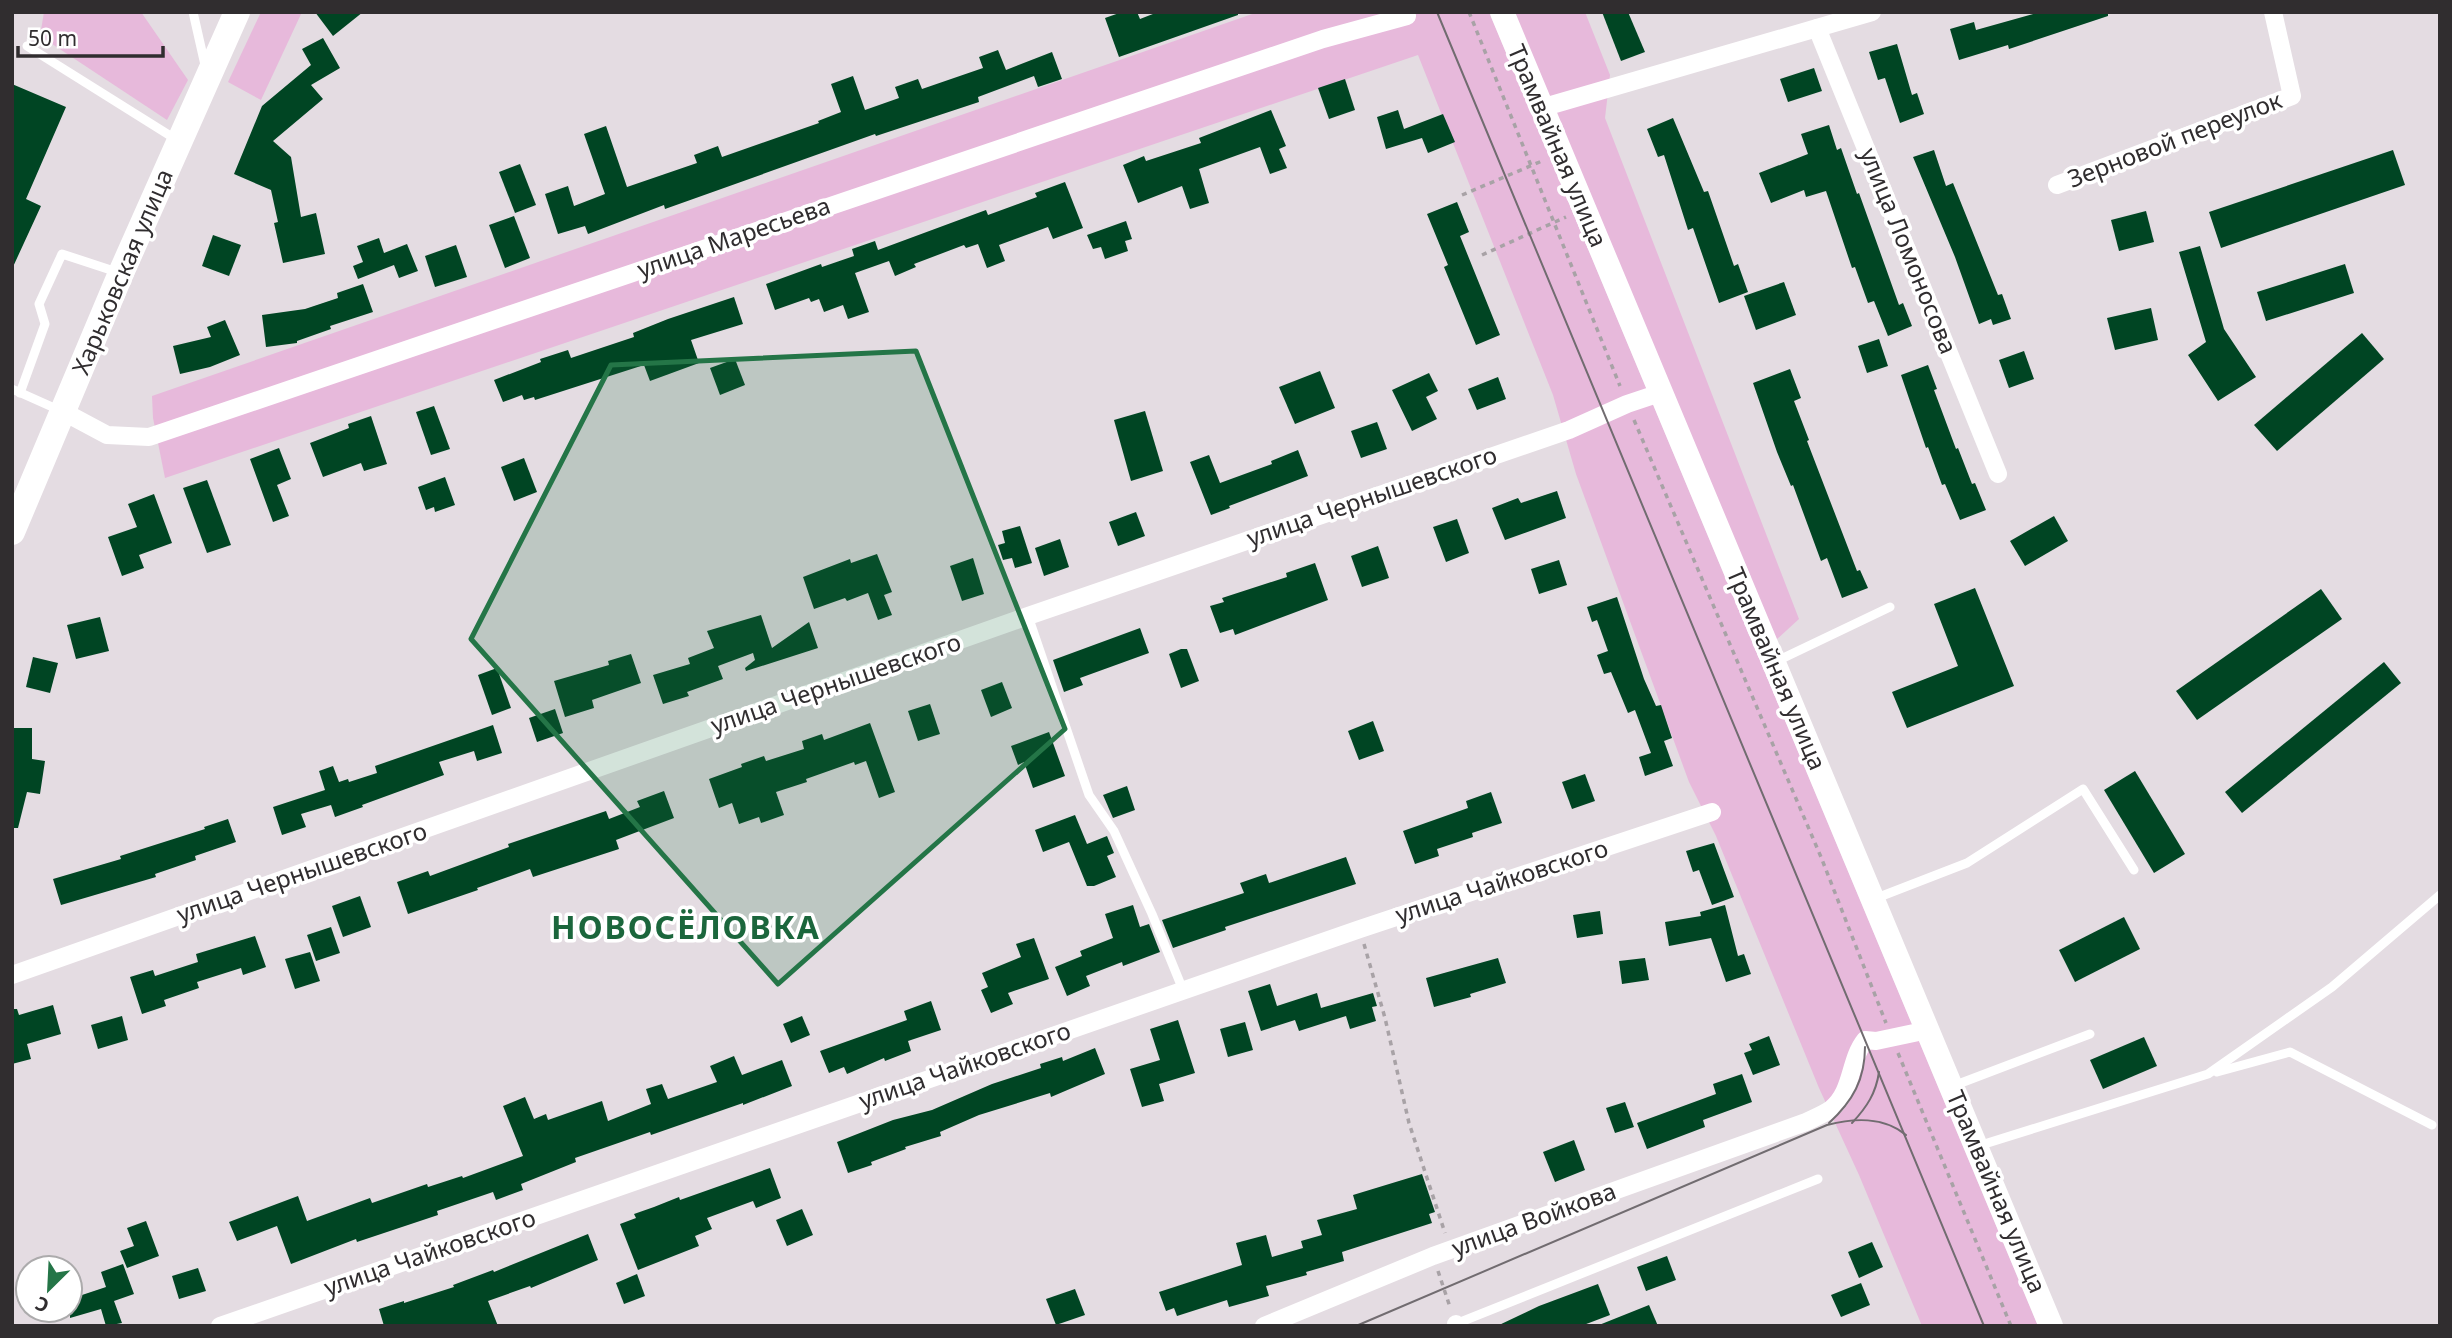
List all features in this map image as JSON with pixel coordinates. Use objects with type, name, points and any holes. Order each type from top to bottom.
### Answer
[{"type":"main road","name":"Харьковская улица","points":[[12,532],[178,141],[237,12]]},
{"type":"main road","name":"Трамвайная улица","points":[[1502,12],[2051,1326]]},
{"type":"street","points":[[1541,108],[1872,12]]},
{"type":"street","name":"Зерновой переулок","points":[[2057,185],[2291,96],[2273,12]]},
{"type":"street","name":"улица Маресьева","points":[[64,412],[107,435],[149,437],[1323,38],[1406,16]]},
{"type":"street","name":"улица Ломоносова","points":[[1817,28],[1998,474]]},
{"type":"street","name":"улица Чернышевского","points":[[12,975],[1028,616],[1569,429],[1660,393]]},
{"type":"street","name":"улица Чайковского","points":[[220,1326],[1360,929],[1712,812]]},
{"type":"street","points":[[1892,1038],[1928,1030]]},
{"type":"street","name":"улица Войкова","points":[[1264,1326],[1433,1256],[1806,1122],[1832,1108],[1848,1086],[1857,1051],[1866,1040],[1892,1038]]},
{"type":"lane","points":[[192,12],[208,75]]},
{"type":"lane","points":[[27,46],[178,141]]},
{"type":"lane","points":[[64,412],[16,391],[45,324],[39,304],[62,254],[121,273]]},
{"type":"lane","points":[[1773,662],[1890,607]]},
{"type":"lane","points":[[1028,616],[1089,795],[1114,831],[1183,990]]},
{"type":"lane","points":[[1872,900],[1967,863],[2083,789],[2134,870]]},
{"type":"lane","points":[[2208,1074],[2332,987],[2440,895]]},
{"type":"lane","points":[[1952,1087],[2090,1034]]},
{"type":"lane","points":[[1977,1146],[2208,1074],[2290,1052],[2432,1125]]},
{"type":"lane","points":[[1454,1325],[1818,1178]]},
{"type":"path","points":[[1468,12],[1628,404],[1821,857],[1892,1038],[2011,1326]]},
{"type":"path","points":[[1462,195],[1560,153]]},
{"type":"path","points":[[1482,255],[1583,209]]},
{"type":"path","points":[[1360,929],[1385,1018],[1409,1123],[1450,1250]]},
{"type":"path","points":[[1433,1256],[1454,1325]]},
{"type":"highlighted area","points":[[916,351],[1065,729],[778,984],[471,639],[611,365]]},
{"type":"shaded area","points":[[44,12],[141,12],[188,80],[167,120],[40,36]]},
{"type":"shaded area","points":[[261,12],[302,12],[261,100],[228,82]]},
{"type":"shaded area","points":[[1258,12],[1489,12],[2038,1326],[1922,1326],[1859,1175],[1819,1088],[1716,836],[1689,782],[1576,474],[1553,395],[1418,55],[165,478],[153,418],[152,396]]},
{"type":"shaded area","points":[[1512,12],[1585,12],[1610,75],[1605,118],[1799,619],[1776,640]]},
{"type":"building","points":[[315,12],[363,12],[333,36]]},
{"type":"building","points":[[1122,12],[1137,12],[1140,19],[1158,12],[1238,12],[1238,15],[1119,57],[1105,18]]},
{"type":"building","points":[[1602,12],[1628,12],[1645,52],[1621,61]]},
{"type":"building","points":[[2040,12],[2108,12],[2108,16],[2009,49],[2008,45],[1959,60],[1950,29],[1974,22],[1976,30]]},
{"type":"building","points":[[323,38],[340,68],[311,85],[323,99],[273,141],[291,157],[301,217],[316,213],[325,254],[283,263],[274,223],[278,222],[271,190],[234,174],[262,106],[311,65],[302,49]]},
{"type":"building","points":[[1897,44],[1912,95],[1917,93],[1924,114],[1900,123],[1885,78],[1878,80],[1869,52]]},
{"type":"building","points":[[998,50],[1006,70],[1052,52],[1062,79],[1038,87],[1034,76],[978,97],[979,102],[876,136],[875,134],[665,209],[664,205],[588,234],[585,226],[558,234],[545,194],[568,186],[574,206],[605,194],[584,134],[606,126],[627,187],[697,163],[694,155],[718,146],[722,157],[819,123],[818,121],[841,112],[831,84],[853,76],[865,110],[899,98],[895,87],[918,79],[922,89],[983,68],[979,57]]},
{"type":"building","points":[[1814,68],[1822,91],[1788,102],[1780,79]]},
{"type":"building","points":[[1345,79],[1355,110],[1329,119],[1318,88]]},
{"type":"building","points":[[12,84],[66,107],[26,199],[41,206],[12,269]]},
{"type":"building","points":[[1271,110],[1286,146],[1279,149],[1287,168],[1270,174],[1260,147],[1199,169],[1209,203],[1190,209],[1182,186],[1138,203],[1123,165],[1144,156],[1146,161],[1201,143],[1199,138]]},
{"type":"building","points":[[1398,110],[1404,129],[1443,114],[1455,142],[1428,153],[1422,138],[1386,149],[1377,117]]},
{"type":"building","points":[[1673,118],[1704,192],[1708,191],[1734,266],[1738,264],[1748,292],[1719,303],[1693,228],[1688,230],[1664,155],[1658,157],[1647,129]]},
{"type":"building","points":[[1829,125],[1837,150],[1841,148],[1857,194],[1859,193],[1899,305],[1903,303],[1912,326],[1888,336],[1874,301],[1868,303],[1855,267],[1852,268],[1826,191],[1806,197],[1804,190],[1771,203],[1759,173],[1808,154],[1801,134]]},
{"type":"building","points":[[1934,150],[1946,186],[1953,183],[1998,295],[2002,294],[2011,319],[1993,325],[1991,319],[1979,324],[1955,257],[1913,157]]},
{"type":"building","points":[[2393,150],[2405,185],[2221,248],[2209,212]]},
{"type":"building","points":[[520,164],[536,205],[515,213],[499,172]]},
{"type":"building","points":[[1065,182],[1083,228],[1053,239],[1048,227],[999,245],[1005,261],[987,268],[978,244],[966,248],[964,245],[914,264],[916,267],[895,276],[889,261],[855,273],[869,312],[848,319],[843,305],[824,312],[819,299],[811,302],[809,298],[775,310],[766,284],[821,264],[822,267],[854,256],[852,249],[875,241],[878,250],[986,210],[988,215],[1037,197],[1035,193]]},
{"type":"building","points":[[1457,202],[1469,232],[1460,236],[1500,335],[1476,345],[1444,267],[1448,265],[1427,214]]},
{"type":"building","points":[[2146,211],[2154,242],[2119,251],[2111,220]]},
{"type":"building","points":[[514,216],[530,258],[505,268],[489,225]]},
{"type":"building","points":[[1126,221],[1132,239],[1125,241],[1128,251],[1105,259],[1101,247],[1093,249],[1087,235]]},
{"type":"building","points":[[213,235],[241,245],[229,276],[202,266]]},
{"type":"building","points":[[379,238],[384,253],[407,244],[418,271],[399,278],[394,265],[358,279],[353,266],[363,262],[357,246]]},
{"type":"building","points":[[456,245],[467,277],[435,287],[425,256]]},
{"type":"building","points":[[2200,246],[2224,329],[2256,377],[2218,401],[2188,355],[2206,342],[2179,252]]},
{"type":"building","points":[[2345,264],[2354,293],[2266,321],[2257,292]]},
{"type":"building","points":[[1784,282],[1796,315],[1756,330],[1744,296]]},
{"type":"building","points":[[363,284],[373,312],[330,326],[331,329],[297,343],[266,347],[262,315],[305,309],[338,298],[337,293]]},
{"type":"building","points":[[734,297],[743,324],[691,340],[699,363],[650,381],[644,365],[535,400],[534,397],[524,400],[522,395],[503,402],[494,380],[541,362],[540,359],[568,350],[571,358],[634,337],[633,333],[668,319]]},
{"type":"building","points":[[2151,308],[2158,340],[2115,350],[2107,318]]},
{"type":"building","points":[[225,320],[240,355],[210,367],[180,374],[173,346],[211,337],[207,327]]},
{"type":"building","points":[[2362,333],[2384,359],[2277,451],[2254,425]]},
{"type":"building","points":[[1879,339],[1888,366],[1867,373],[1858,346]]},
{"type":"building","points":[[2024,351],[2034,379],[2009,388],[1999,360]]},
{"type":"building","points":[[735,359],[745,385],[720,395],[710,368]]},
{"type":"building","points":[[1928,365],[1937,389],[1934,390],[1956,449],[1958,448],[1986,510],[1960,520],[1945,484],[1942,485],[1928,447],[1926,448],[1901,375]]},
{"type":"building","points":[[1790,369],[1801,398],[1794,401],[1809,440],[1807,441],[1857,571],[1860,570],[1868,588],[1842,598],[1827,558],[1821,561],[1793,485],[1791,486],[1777,452],[1753,383]]},
{"type":"building","points":[[1320,371],[1335,408],[1295,424],[1279,387]]},
{"type":"building","points":[[1429,373],[1438,391],[1426,397],[1437,419],[1412,431],[1392,390]]},
{"type":"building","points":[[1498,377],[1506,399],[1477,410],[1468,389]]},
{"type":"building","points":[[434,406],[450,449],[431,455],[416,412]]},
{"type":"building","points":[[1145,411],[1163,471],[1131,481],[1114,420]]},
{"type":"building","points":[[371,416],[387,464],[364,471],[361,463],[323,477],[310,443]]},
{"type":"building","points":[[1377,422],[1387,449],[1361,458],[1351,431]]},
{"type":"building","points":[[279,448],[291,479],[277,485],[289,516],[273,522],[250,459]]},
{"type":"building","points":[[1298,450],[1308,476],[1211,515],[1190,462],[1209,455],[1220,483],[1272,464],[1271,461]]},
{"type":"building","points":[[524,458],[537,492],[514,501],[501,467]]},
{"type":"building","points":[[445,477],[455,505],[435,512],[434,507],[426,510],[418,487]]},
{"type":"building","points":[[207,480],[231,545],[207,553],[183,488]]},
{"type":"building","points":[[1557,491],[1566,518],[1505,540],[1492,508],[1518,498],[1521,503]]},
{"type":"building","points":[[154,494],[172,543],[139,555],[144,568],[122,576],[108,537],[137,527],[128,504]]},
{"type":"building","points":[[1136,512],[1145,536],[1118,546],[1109,522]]},
{"type":"building","points":[[2054,516],[2068,541],[2025,566],[2010,541]]},
{"type":"building","points":[[1457,519],[1469,553],[1446,562],[1433,527]]},
{"type":"building","points":[[1020,526],[1032,563],[1015,568],[1012,558],[1003,560],[998,545],[1005,543],[1002,531]]},
{"type":"building","points":[[1060,539],[1069,567],[1044,576],[1035,548]]},
{"type":"building","points":[[1378,546],[1389,578],[1362,587],[1351,556]]},
{"type":"building","points":[[877,554],[892,592],[884,595],[892,615],[878,620],[868,593],[814,609],[803,577],[850,559],[851,563]]},
{"type":"building","points":[[973,558],[984,594],[962,601],[950,566]]},
{"type":"building","points":[[1559,560],[1567,585],[1539,594],[1531,569]]},
{"type":"building","points":[[1315,563],[1328,600],[1235,635],[1233,629],[1220,633],[1210,606],[1224,602],[1222,598],[1287,577],[1286,573]]},
{"type":"building","points":[[1975,588],[2014,686],[1907,728],[1892,692],[1958,666],[1934,604]]},
{"type":"building","points":[[2321,589],[2342,619],[2197,720],[2176,691]]},
{"type":"building","points":[[1617,597],[1644,679],[1656,706],[1661,705],[1672,738],[1664,741],[1673,766],[1645,776],[1639,757],[1651,753],[1635,710],[1628,713],[1611,672],[1604,674],[1597,655],[1608,651],[1597,620],[1592,622],[1587,607]]},
{"type":"building","points":[[761,615],[772,648],[809,622],[818,648],[746,671],[745,668],[755,660],[753,653],[718,666],[723,679],[687,692],[689,696],[663,704],[653,675],[690,664],[688,658],[714,648],[707,631]]},
{"type":"building","points":[[100,617],[109,651],[76,659],[67,625]]},
{"type":"building","points":[[1140,628],[1149,653],[1080,678],[1083,685],[1064,692],[1053,660]]},
{"type":"building","points":[[1187,649],[1199,681],[1181,688],[1169,654]]},
{"type":"building","points":[[631,654],[641,683],[592,700],[594,708],[565,717],[554,681],[609,665],[608,661]]},
{"type":"building","points":[[33,657],[58,663],[50,693],[26,687]]},
{"type":"building","points":[[2384,662],[2401,683],[2242,813],[2225,792]]},
{"type":"building","points":[[497,668],[511,708],[492,715],[478,675]]},
{"type":"building","points":[[1002,682],[1012,708],[991,717],[981,690]]},
{"type":"building","points":[[930,704],[940,734],[918,741],[908,711]]},
{"type":"building","points":[[555,709],[563,733],[537,742],[529,718]]},
{"type":"building","points":[[1373,721],[1384,751],[1359,760],[1348,731]]},
{"type":"building","points":[[870,723],[895,792],[879,798],[866,761],[855,765],[854,762],[776,792],[784,815],[761,823],[759,817],[739,824],[732,803],[719,808],[709,779],[764,756],[766,761],[804,749],[802,741],[822,734],[824,740]]},
{"type":"building","points":[[493,725],[502,753],[477,761],[474,751],[439,762],[444,775],[335,817],[331,805],[301,814],[306,827],[282,835],[273,807],[325,790],[319,771],[333,766],[339,782],[348,779],[349,782],[377,773],[375,766]]},
{"type":"building","points":[[12,728],[32,728],[32,759],[45,761],[40,794],[27,792],[18,828],[12,828]]},
{"type":"building","points":[[1049,732],[1065,776],[1033,788],[1024,762],[1018,765],[1011,746]]},
{"type":"building","points":[[2135,771],[2185,854],[2154,873],[2104,790]]},
{"type":"building","points":[[1585,774],[1595,801],[1572,809],[1562,782]]},
{"type":"building","points":[[1127,786],[1135,810],[1113,818],[1103,795]]},
{"type":"building","points":[[664,791],[674,818],[616,840],[619,849],[533,877],[530,869],[408,914],[397,882],[428,871],[430,876],[509,847],[508,844],[606,811],[609,819],[640,807],[637,801]]},
{"type":"building","points":[[1491,792],[1502,823],[1472,833],[1473,837],[1437,849],[1439,856],[1415,864],[1403,831],[1468,808],[1466,801]]},
{"type":"building","points":[[1075,815],[1087,844],[1107,836],[1114,853],[1107,856],[1116,877],[1087,886],[1069,842],[1043,852],[1035,830]]},
{"type":"building","points":[[228,819],[236,842],[195,856],[196,860],[155,874],[156,877],[61,905],[53,879],[121,859],[120,856]]},
{"type":"building","points":[[1714,843],[1734,897],[1712,905],[1699,870],[1693,872],[1686,851]]},
{"type":"building","points":[[1346,857],[1356,884],[1225,927],[1226,930],[1173,948],[1162,920],[1244,893],[1240,883],[1266,874],[1269,883]]},
{"type":"building","points":[[360,896],[371,927],[343,937],[332,906]]},
{"type":"building","points":[[1133,905],[1140,927],[1149,924],[1160,952],[1123,966],[1122,962],[1086,976],[1090,986],[1067,996],[1055,967],[1082,956],[1080,951],[1113,938],[1105,914]]},
{"type":"building","points":[[1725,905],[1738,956],[1744,954],[1751,974],[1726,982],[1711,938],[1669,946],[1665,922],[1701,916],[1700,912]]},
{"type":"building","points":[[1600,911],[1603,934],[1577,938],[1573,915]]},
{"type":"building","points":[[2124,917],[2140,949],[2075,982],[2059,950]]},
{"type":"building","points":[[331,927],[340,953],[316,961],[307,935]]},
{"type":"building","points":[[255,936],[266,967],[243,975],[241,968],[197,982],[199,988],[164,1000],[166,1006],[142,1014],[130,977],[153,970],[155,976],[198,962],[196,954]]},
{"type":"building","points":[[1034,938],[1049,979],[1008,993],[1013,1004],[991,1013],[981,990],[988,987],[982,973],[1021,957],[1016,944]]},
{"type":"building","points":[[310,952],[320,981],[295,989],[285,959]]},
{"type":"building","points":[[1498,958],[1506,983],[1470,994],[1471,997],[1434,1007],[1426,978]]},
{"type":"building","points":[[1645,958],[1649,980],[1622,984],[1619,961]]},
{"type":"building","points":[[1270,984],[1277,1006],[1317,993],[1321,1008],[1373,993],[1377,1006],[1372,1007],[1376,1021],[1350,1029],[1346,1016],[1299,1031],[1295,1020],[1261,1031],[1248,991]]},
{"type":"building","points":[[931,1001],[941,1030],[908,1041],[911,1051],[885,1061],[884,1058],[847,1074],[844,1067],[829,1073],[820,1051],[907,1020],[904,1011]]},
{"type":"building","points":[[53,1005],[61,1034],[27,1044],[31,1059],[12,1064],[12,1009],[17,1009],[19,1015]]},
{"type":"building","points":[[122,1016],[128,1040],[98,1049],[91,1025]]},
{"type":"building","points":[[802,1016],[810,1035],[791,1043],[783,1024]]},
{"type":"building","points":[[1178,1020],[1195,1073],[1159,1084],[1164,1101],[1142,1107],[1130,1069],[1160,1060],[1150,1029]]},
{"type":"building","points":[[1245,1022],[1253,1050],[1228,1057],[1220,1029]]},
{"type":"building","points":[[1769,1036],[1780,1065],[1753,1075],[1744,1053],[1752,1050],[1749,1044]]},
{"type":"building","points":[[2144,1037],[2157,1066],[2103,1089],[2090,1060]]},
{"type":"building","points":[[1095,1048],[1105,1074],[1051,1097],[1050,1093],[979,1115],[940,1132],[941,1136],[905,1147],[906,1149],[871,1162],[872,1165],[848,1173],[837,1142],[893,1120],[932,1110],[992,1084],[1041,1068],[1040,1064],[1062,1057],[1063,1061]]},
{"type":"building","points":[[734,1056],[742,1075],[782,1060],[792,1086],[743,1105],[651,1135],[650,1132],[575,1158],[576,1162],[521,1184],[523,1190],[496,1200],[493,1192],[437,1211],[438,1215],[357,1242],[356,1239],[291,1264],[277,1226],[237,1241],[229,1222],[298,1196],[307,1221],[370,1198],[372,1203],[427,1184],[428,1187],[462,1176],[463,1178],[523,1156],[503,1106],[525,1097],[534,1119],[546,1114],[548,1120],[602,1101],[608,1121],[651,1104],[646,1089],[662,1084],[668,1099],[717,1082],[710,1066]]},
{"type":"building","points":[[1742,1074],[1752,1102],[1703,1120],[1705,1127],[1647,1149],[1637,1123],[1716,1094],[1713,1084]]},
{"type":"building","points":[[1625,1102],[1634,1127],[1615,1133],[1606,1108]]},
{"type":"building","points":[[1574,1140],[1585,1170],[1555,1182],[1543,1152]]},
{"type":"building","points":[[770,1168],[781,1198],[756,1208],[753,1201],[707,1218],[712,1229],[695,1236],[699,1246],[638,1270],[620,1224],[636,1218],[634,1214],[679,1197],[680,1200]]},
{"type":"building","points":[[1422,1174],[1435,1212],[1429,1214],[1432,1223],[1342,1252],[1344,1261],[1266,1286],[1269,1296],[1229,1307],[1227,1300],[1177,1316],[1174,1308],[1166,1311],[1159,1292],[1242,1265],[1236,1243],[1266,1235],[1272,1257],[1303,1248],[1301,1241],[1322,1235],[1317,1220],[1357,1209],[1353,1195]]},
{"type":"building","points":[[802,1209],[813,1235],[787,1246],[776,1220]]},
{"type":"building","points":[[146,1221],[159,1256],[127,1268],[120,1251],[134,1246],[127,1228]]},
{"type":"building","points":[[588,1234],[598,1260],[531,1288],[530,1286],[488,1301],[498,1326],[384,1326],[379,1309],[454,1287],[453,1285],[493,1270],[494,1272]]},
{"type":"building","points":[[1872,1242],[1883,1267],[1859,1278],[1848,1252]]},
{"type":"building","points":[[1667,1256],[1676,1280],[1646,1291],[1637,1267]]},
{"type":"building","points":[[123,1264],[134,1294],[114,1301],[122,1323],[106,1326],[101,1309],[84,1314],[84,1294],[106,1287],[101,1272]]},
{"type":"building","points":[[198,1268],[206,1291],[179,1299],[172,1276]]},
{"type":"building","points":[[637,1274],[645,1296],[624,1304],[616,1283]]},
{"type":"building","points":[[1861,1283],[1870,1305],[1841,1317],[1831,1295]]},
{"type":"building","points":[[1598,1284],[1610,1315],[1581,1326],[1497,1326],[1539,1306]]},
{"type":"building","points":[[1075,1289],[1085,1315],[1056,1325],[1046,1299]]},
{"type":"building","points":[[1649,1305],[1658,1326],[1599,1326],[1599,1325]]},
{"type":"tram line","points":[[1437,12],[1984,1326]]},
{"type":"tram line","points":[[1829,1123],[1856,1089],[1863,1069],[1865,1047]]},
{"type":"tram line","points":[[1852,1123],[1870,1099],[1879,1072]]},
{"type":"tram line","points":[[1356,1326],[1827,1125],[1868,1120],[1888,1124],[1906,1135]]},
{"type":"district","name":"НОВОСЁЛОВКА","points":[[686,928]]}]
